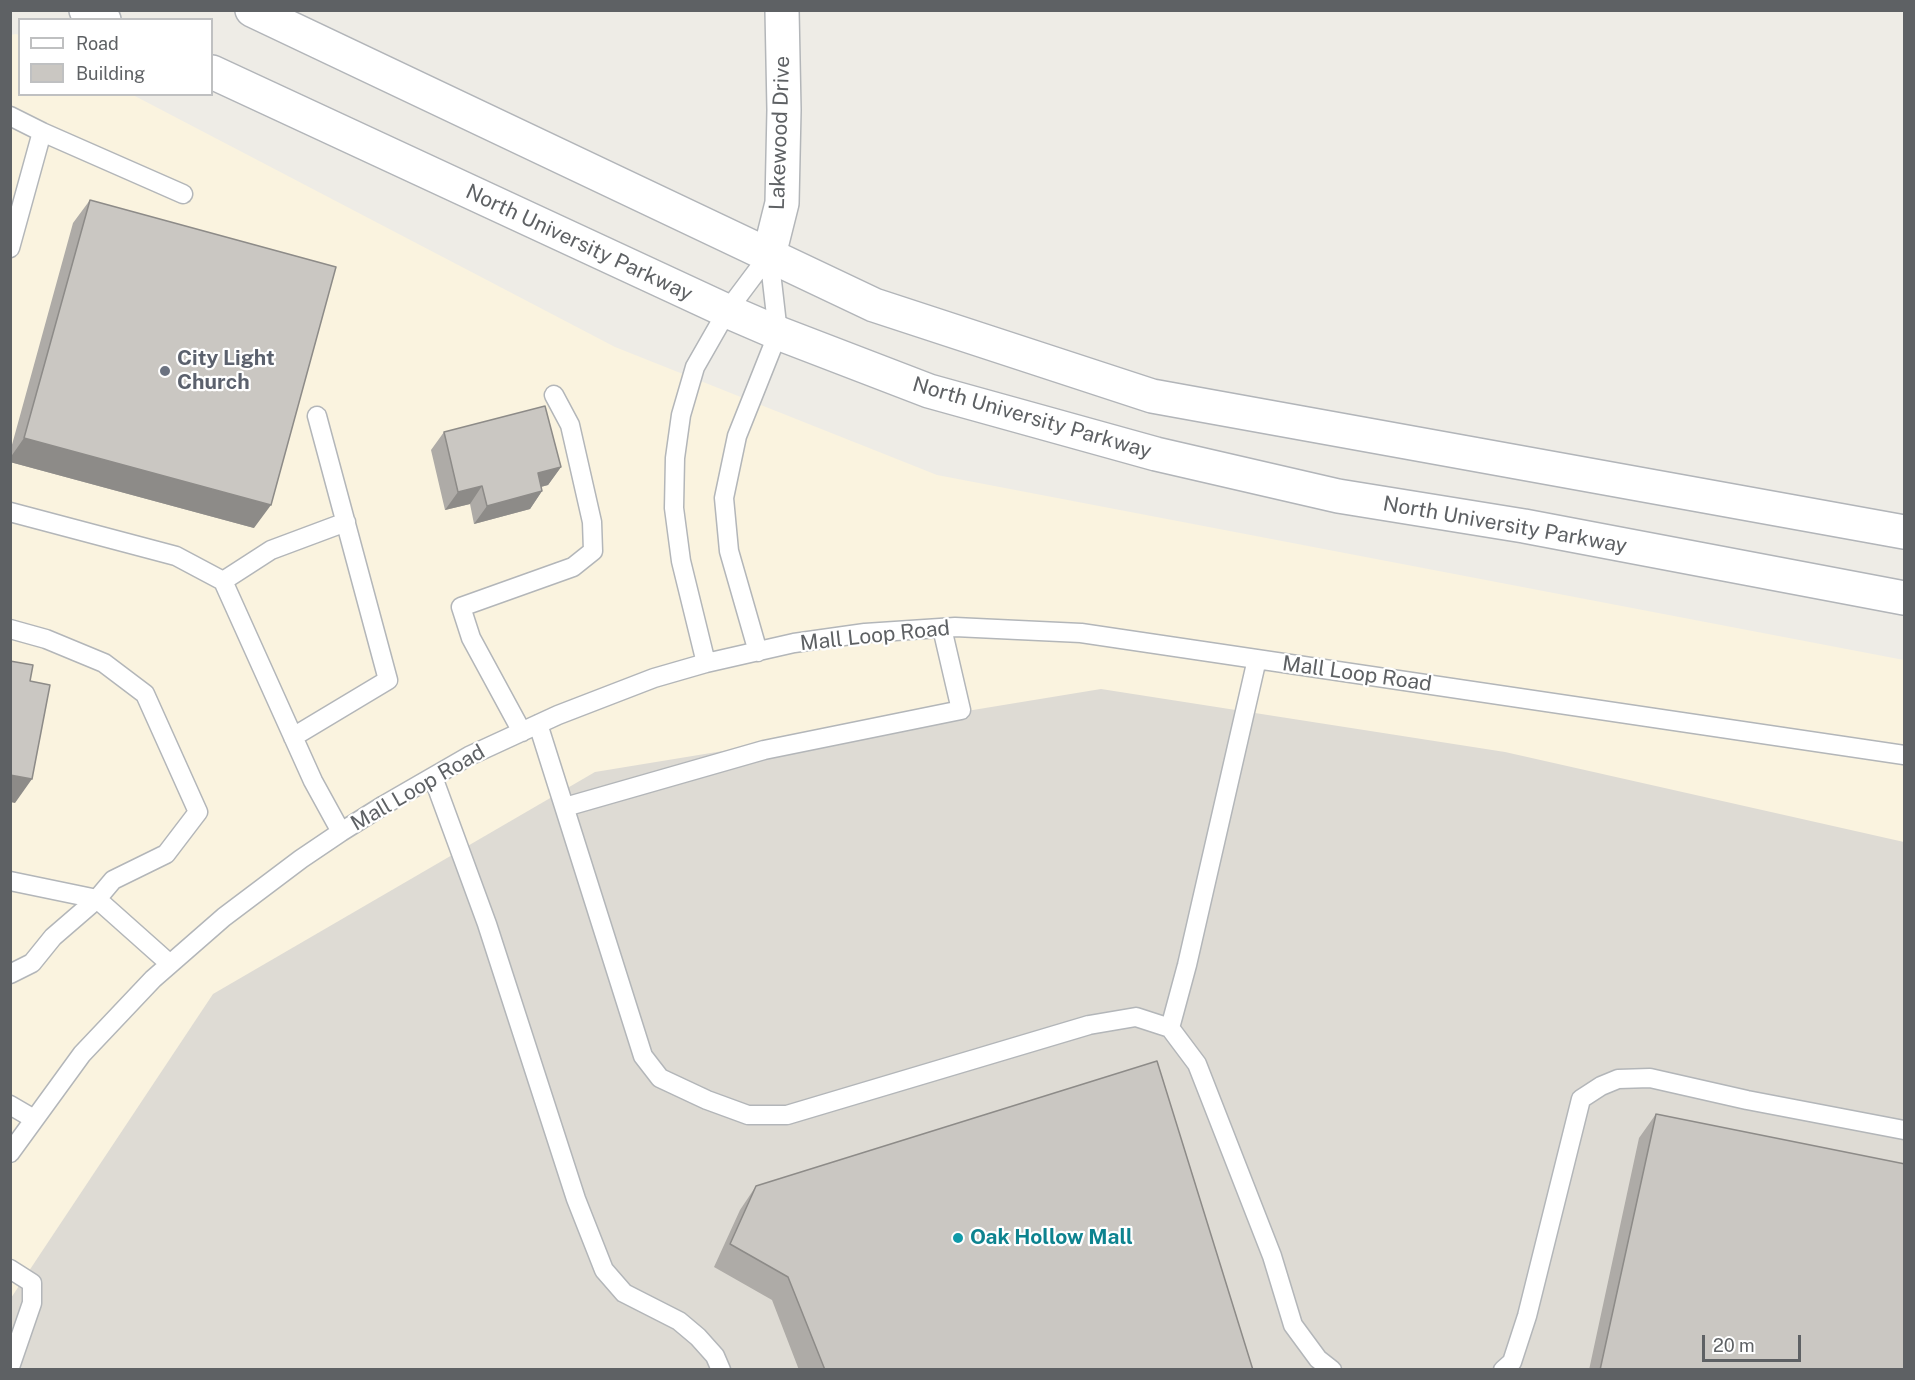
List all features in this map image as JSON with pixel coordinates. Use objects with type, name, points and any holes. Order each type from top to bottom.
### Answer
[{"type":"main road","points":[[86,10],[100,18]]},
{"type":"main road","points":[[252,10],[874,305],[1152,396],[1905,532]]},
{"type":"main road","name":"Lakewood Drive","points":[[769,255],[782,203],[784,110],[782,10]]},
{"type":"main road","name":"North University Parkway","points":[[213,72],[727,311],[929,391],[1167,457],[1338,496],[1524,526],[1905,598]]},
{"type":"lane","points":[[10,116],[183,194]]},
{"type":"lane","points":[[10,248],[42,132]]},
{"type":"lane","points":[[706,663],[681,561],[674,508],[675,458],[681,415],[695,367],[727,311],[769,255]]},
{"type":"lane","points":[[758,652],[729,551],[724,498],[737,436],[778,333],[769,255]]},
{"type":"lane","points":[[555,395],[570,425],[592,522],[593,551],[573,567],[462,607],[471,638],[530,728],[565,807],[643,1056],[660,1078],[707,1101],[748,1115],[787,1115],[1089,1025],[1136,1017],[1170,1028],[1197,1064],[1209,1092],[1272,1256],[1293,1325],[1318,1359],[1332,1370]]},
{"type":"lane","points":[[293,737],[388,680],[317,416]]},
{"type":"lane","points":[[10,512],[176,556],[223,581],[313,781],[341,832]]},
{"type":"lane","points":[[223,581],[271,550],[346,522]]},
{"type":"lane","points":[[565,807],[764,750],[961,710],[942,628]]},
{"type":"lane","name":"Mall Loop Road","points":[[10,1153],[82,1054],[117,1016],[170,964],[230,912],[301,858],[384,805],[469,756],[530,728],[654,678],[706,663],[794,643],[865,633],[942,628],[1081,633],[1905,755]]},
{"type":"lane","points":[[10,629],[46,639],[104,663],[145,694],[198,812],[166,854],[112,880],[97,899],[53,937],[32,963],[10,974]]},
{"type":"lane","points":[[1170,1028],[1187,965],[1257,659]]},
{"type":"lane","points":[[433,777],[487,924],[576,1199],[604,1270],[624,1293],[679,1321],[698,1337],[715,1356],[721,1370]]},
{"type":"lane","points":[[10,881],[97,899],[170,964]]},
{"type":"lane","points":[[1503,1370],[1512,1362],[1527,1316],[1581,1099],[1601,1086],[1618,1079],[1650,1078],[1747,1100],[1905,1130]]},
{"type":"lane","points":[[10,1105],[34,1119]]},
{"type":"lane","points":[[10,1269],[33,1283],[32,1303],[10,1367]]},
{"type":"shaded area","points":[[10,35],[18,35],[18,96],[135,96],[615,347],[937,475],[1904,660],[1904,1369],[11,1369]]},
{"type":"shaded area","points":[[1101,689],[1505,752],[1904,842],[1904,1369],[11,1370],[11,1298],[213,994],[595,772]]},
{"type":"building","name":"City Light Church","points":[[90,200],[336,267],[271,505],[24,438]]},
{"type":"building","points":[[545,406],[561,467],[538,473],[542,491],[487,506],[482,486],[458,492],[444,432]]},
{"type":"building","points":[[10,661],[33,665],[30,681],[50,685],[32,779],[10,775]]},
{"type":"building","name":"Oak Hollow Mall","points":[[1157,1061],[1253,1370],[825,1370],[788,1277],[730,1244],[756,1186]]},
{"type":"building","points":[[1656,1114],[1905,1164],[1905,1370],[1600,1370]]},
{"type":"place","name":"City Light Church","points":[[165,371]]},
{"type":"place","name":"Oak Hollow Mall","points":[[958,1238]]}]
